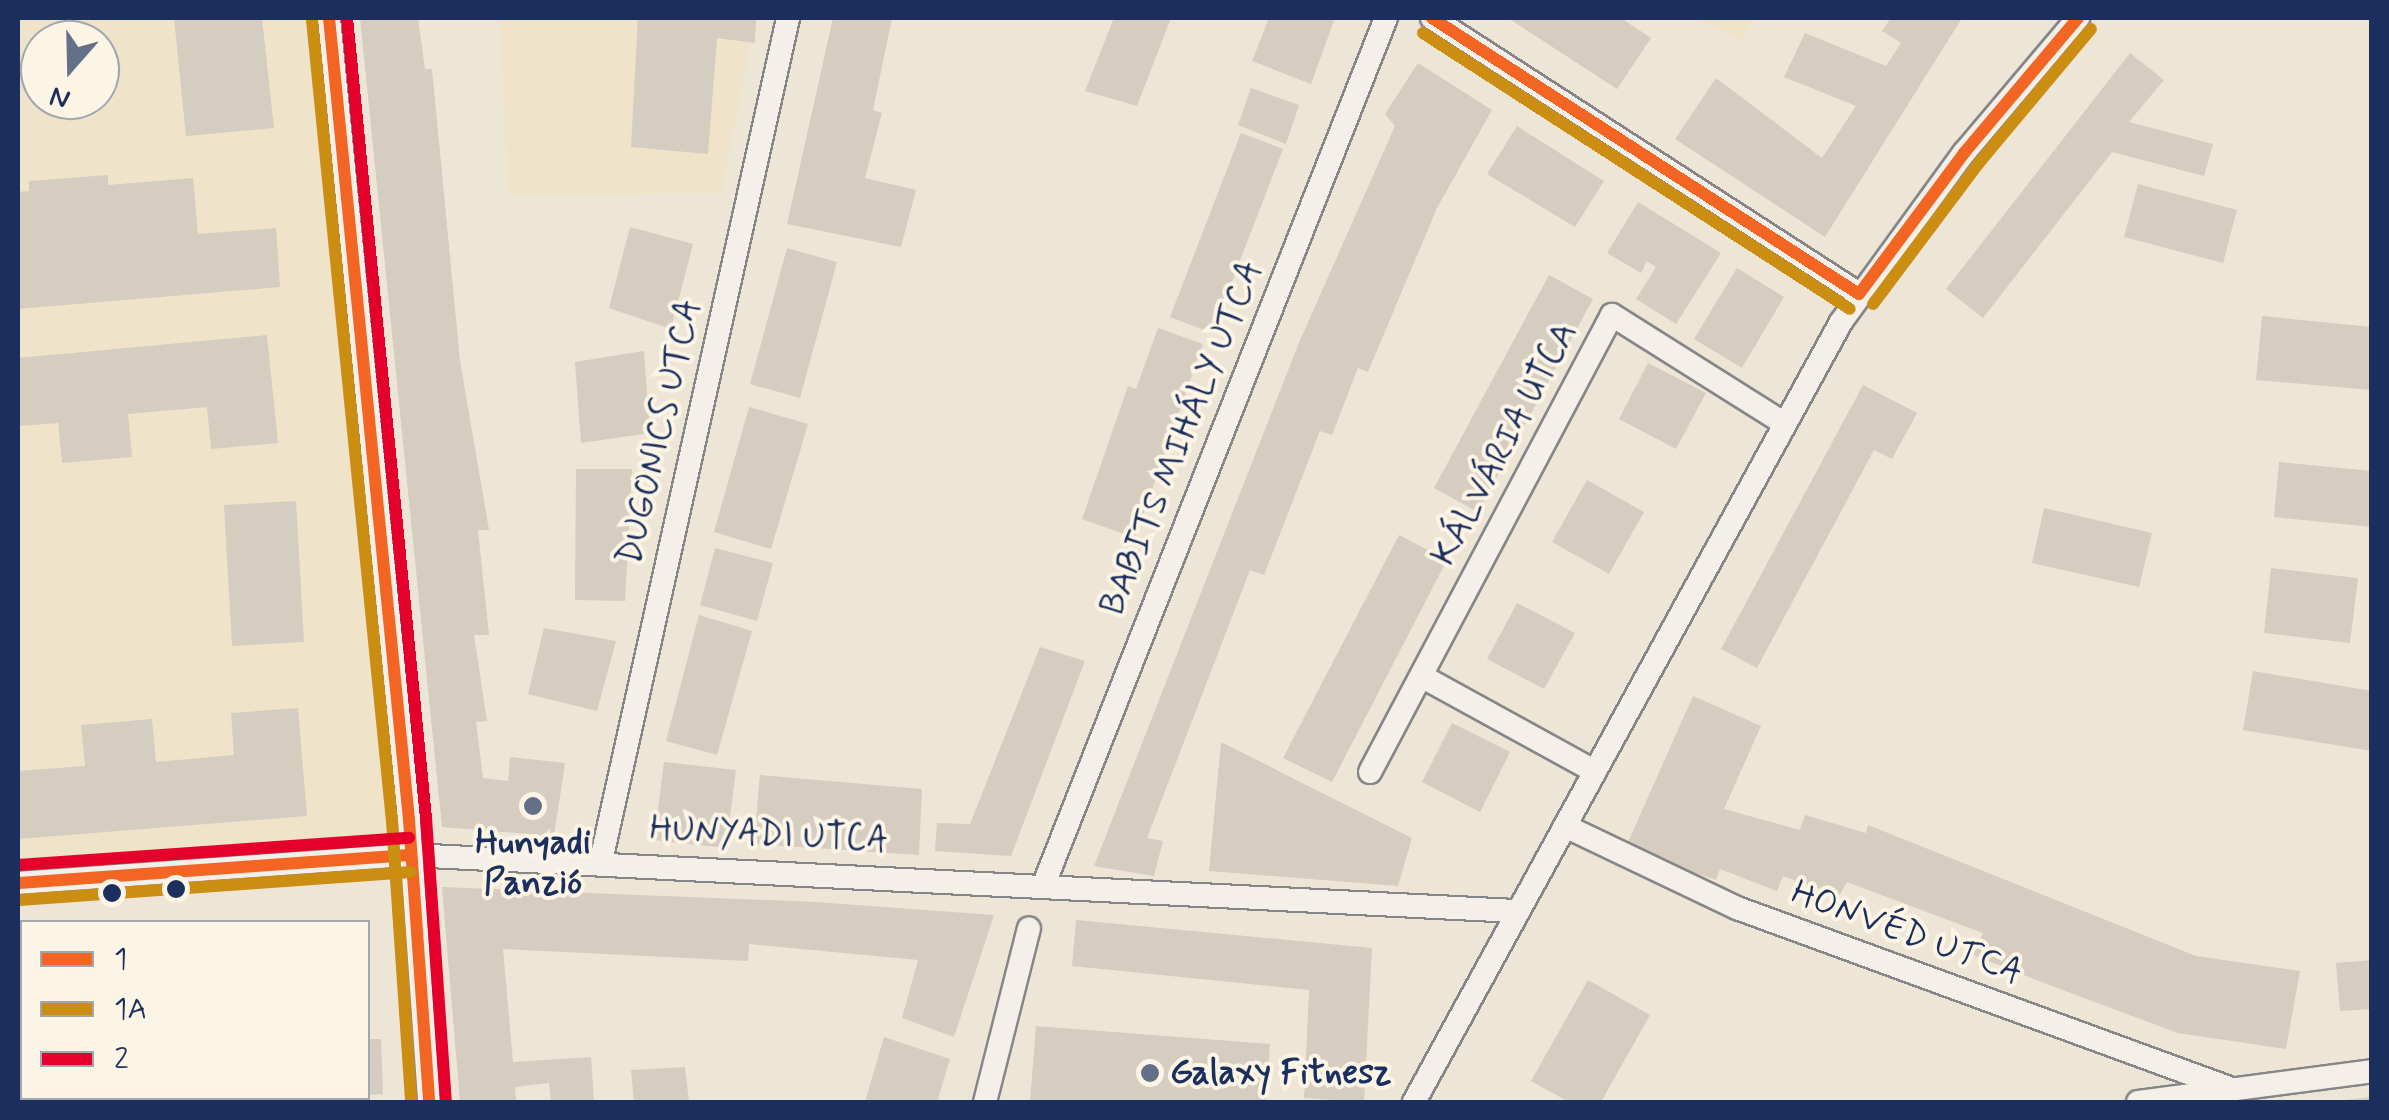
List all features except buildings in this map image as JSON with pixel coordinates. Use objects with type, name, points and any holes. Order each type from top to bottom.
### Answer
[{"type":"street","points":[[330,18],[410,855],[429,1102]]},
{"type":"street","name":"DUGONICS UTCA","points":[[601,862],[788,18]]},
{"type":"street","name":"BABITS MIHÁLY UTCA","points":[[1044,884],[1386,18]]},
{"type":"street","points":[[1432,18],[1859,294]]},
{"type":"street","points":[[1414,1102],[1782,422],[1859,294],[1964,153],[2078,18]]},
{"type":"street","name":"KÁLVÁRIA UTCA","points":[[1370,772],[1612,315],[1782,422]]},
{"type":"street","points":[[1423,676],[1594,772]]},
{"type":"street","name":"HONVÉD UTCA","points":[[1565,826],[1737,908],[2232,1090]]},
{"type":"street","name":"HUNYADI UTCA","points":[[18,883],[410,855],[1044,884],[1517,911]]},
{"type":"street","points":[[985,1102],[1029,928]]},
{"type":"street","points":[[2138,1102],[2372,1071]]},
{"type":"shaded area","points":[[18,18],[329,18],[410,855],[18,883]]},
{"type":"shaded area","points":[[500,18],[756,18],[721,193],[508,196]]},
{"type":"shaded area","points":[[1693,18],[1752,18],[1742,42]]},
{"type":"transit line","name":"1","points":[[329,18],[409,820],[429,1102]]},
{"type":"transit line","name":"2","points":[[347,18],[426,818],[446,1101]]},
{"type":"transit line","name":"1","points":[[1432,18],[1859,294]]},
{"type":"transit line","name":"1","points":[[1859,294],[1964,153],[2078,18]]},
{"type":"transit line","name":"1A","points":[[312,20],[392,821],[411,1102]]},
{"type":"transit line","name":"1A","points":[[1873,304],[1978,164],[2091,29]]},
{"type":"transit line","name":"1A","points":[[1423,33],[1850,309]]},
{"type":"transit line","name":"2","points":[[18,865],[409,838]]},
{"type":"transit line","name":"1","points":[[18,883],[410,855]]},
{"type":"transit line","name":"1A","points":[[19,900],[411,872]]},
{"type":"place","name":"Hunyadi Panzió","points":[[533,806]]},
{"type":"place","name":"Galaxy Fitnesz","points":[[1150,1073]]}]
